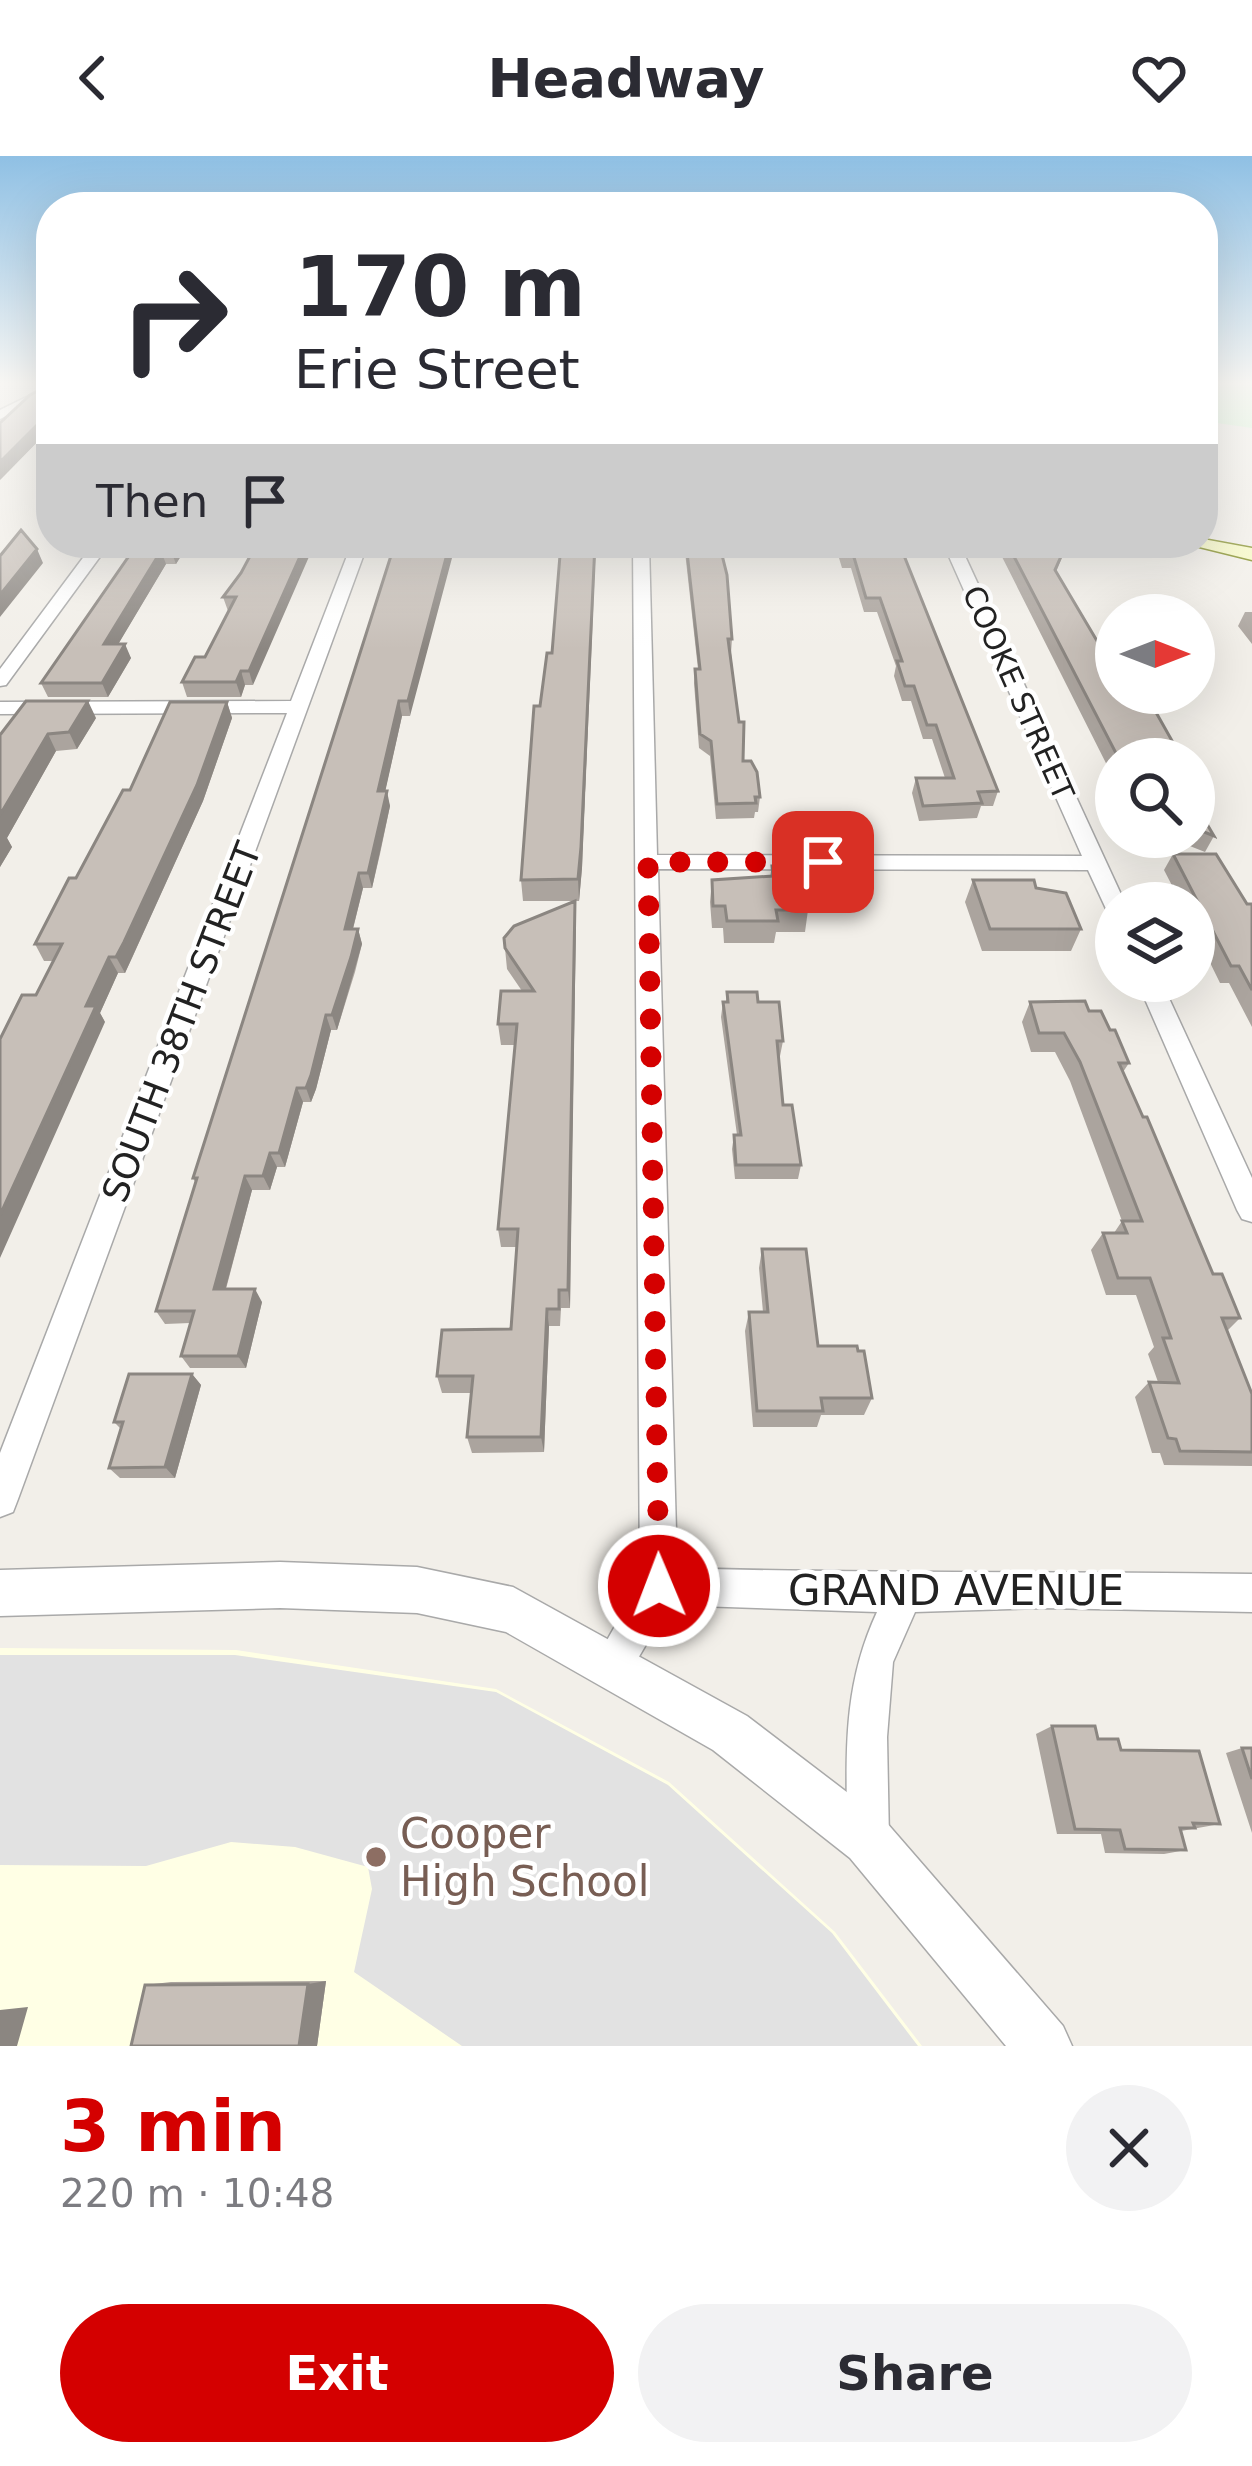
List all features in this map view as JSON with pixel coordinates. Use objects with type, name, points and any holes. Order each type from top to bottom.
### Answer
[{"type":"main road","points":[[1218,548],[1252,554]]},
{"type":"street","points":[[0,681],[91,558]]},
{"type":"street","name":"SOUTH 38TH STREET","points":[[0,1499],[355,558]]},
{"type":"street","points":[[612,1665],[659,1586],[640,558]]},
{"type":"street","name":"COOKE STREET","points":[[957,558],[1104,882]]},
{"type":"street","points":[[0,708],[300,707]]},
{"type":"street","points":[[648,862],[1096,863]]},
{"type":"street","points":[[1158,1002],[1252,1210]]},
{"type":"street","points":[[0,1593],[280,1585],[417,1589],[513,1610],[730,1732],[868,1840],[1043,2046]]},
{"type":"street","name":"GRAND AVENUE","points":[[659,1586],[904,1594],[1042,1589],[1252,1593]]},
{"type":"street","points":[[868,1840],[867,1736],[874,1661],[904,1594]]},
{"type":"shaded area","name":"Cooper High School","points":[[0,1648],[236,1650],[496,1689],[669,1782],[835,1932],[922,2046],[0,2046]]},
{"type":"shaded area","name":"Cooper High School","points":[[0,1655],[235,1655],[496,1692],[668,1785],[832,1933],[918,2046],[462,2046],[354,1972],[372,1889],[368,1867],[295,1847],[231,1842],[146,1866],[0,1865]]},
{"type":"building","points":[[21,530],[36,548],[0,595],[0,556]]},
{"type":"building","points":[[128,558],[157,558],[104,644],[125,644],[102,683],[41,683]]},
{"type":"building","points":[[249,558],[299,558],[249,671],[241,671],[236,682],[182,682],[195,657],[205,657],[236,597],[223,597]]},
{"type":"building","points":[[390,558],[446,558],[408,701],[399,701],[378,791],[387,791],[368,873],[359,873],[345,929],[358,929],[351,957],[332,1015],[326,1015],[306,1088],[297,1088],[279,1153],[270,1153],[263,1176],[245,1176],[214,1289],[255,1289],[238,1356],[181,1356],[194,1311],[156,1311],[197,1178],[193,1178]]},
{"type":"building","points":[[560,558],[594,558],[578,879],[521,880],[534,706],[540,706],[547,653],[552,653]]},
{"type":"building","points":[[688,558],[723,558],[732,639],[728,639],[739,722],[744,722],[743,761],[751,761],[757,772],[760,797],[755,797],[756,803],[717,804],[711,741],[700,734],[695,669],[700,669]]},
{"type":"building","points":[[854,558],[905,558],[998,791],[978,792],[982,803],[923,806],[916,778],[954,778],[936,725],[927,725],[914,686],[905,686],[897,661],[902,661],[880,598],[866,598]]},
{"type":"building","points":[[1015,558],[1060,558],[1055,570],[1095,638],[1095,713]]},
{"type":"building","points":[[26,701],[88,701],[69,732],[48,734],[0,815],[0,735]]},
{"type":"building","points":[[170,702],[227,702],[197,785],[124,942],[116,957],[109,957],[86,1006],[96,1006],[0,1215],[0,1039],[22,995],[36,995],[62,944],[35,944],[123,790],[130,790]]},
{"type":"building","points":[[1096,714],[1157,714],[1170,738],[1108,738]]},
{"type":"building","points":[[1216,854],[1247,904],[1252,904],[1252,990],[1239,966],[1231,966],[1215,935],[1215,882],[1188,882],[1175,858],[1215,858]]},
{"type":"building","points":[[772,866],[801,866],[808,910],[776,910],[778,921],[727,921],[725,906],[713,906],[712,880],[773,876]]},
{"type":"building","points":[[973,880],[1034,880],[1036,888],[1066,893],[1081,929],[990,929]]},
{"type":"building","points":[[575,901],[568,1290],[559,1290],[559,1309],[547,1309],[541,1437],[467,1437],[473,1376],[437,1376],[442,1330],[511,1329],[518,1229],[498,1229],[517,1024],[498,1024],[501,991],[534,991],[505,948],[504,938],[514,926]]},
{"type":"building","points":[[727,992],[757,992],[758,1002],[779,1002],[783,1105],[792,1105],[801,1165],[736,1165],[734,1135],[741,1135],[723,1002],[728,1002]]},
{"type":"building","points":[[1085,1001],[1089,1011],[1101,1011],[1110,1030],[1115,1030],[1129,1063],[1119,1063],[1147,1117],[1213,1274],[1222,1274],[1240,1318],[1222,1318],[1252,1394],[1252,1452],[1180,1451],[1176,1439],[1168,1438],[1149,1382],[1179,1383],[1163,1338],[1171,1338],[1150,1278],[1118,1278],[1103,1233],[1127,1233],[1122,1221],[1142,1221],[1080,1062],[1064,1033],[1039,1033],[1030,1002]]},
{"type":"building","points":[[762,1249],[806,1249],[818,1346],[857,1346],[864,1351],[872,1398],[821,1398],[823,1411],[757,1411],[749,1312],[768,1312]]},
{"type":"building","points":[[129,1374],[192,1374],[165,1467],[109,1468],[123,1422],[114,1422]]},
{"type":"building","points":[[1052,1726],[1095,1726],[1098,1739],[1118,1739],[1121,1750],[1199,1751],[1220,1824],[1193,1823],[1195,1828],[1180,1828],[1186,1850],[1125,1849],[1120,1830],[1075,1829]]},
{"type":"building","points":[[1242,1748],[1252,1748],[1252,1779]]},
{"type":"building","points":[[308,1984],[299,2046],[131,2046],[145,1985]]},
{"type":"place","name":"Cooper High School","points":[[376,1857]]},
{"type":"route","points":[[659,1586],[648,862],[823,862]]}]
